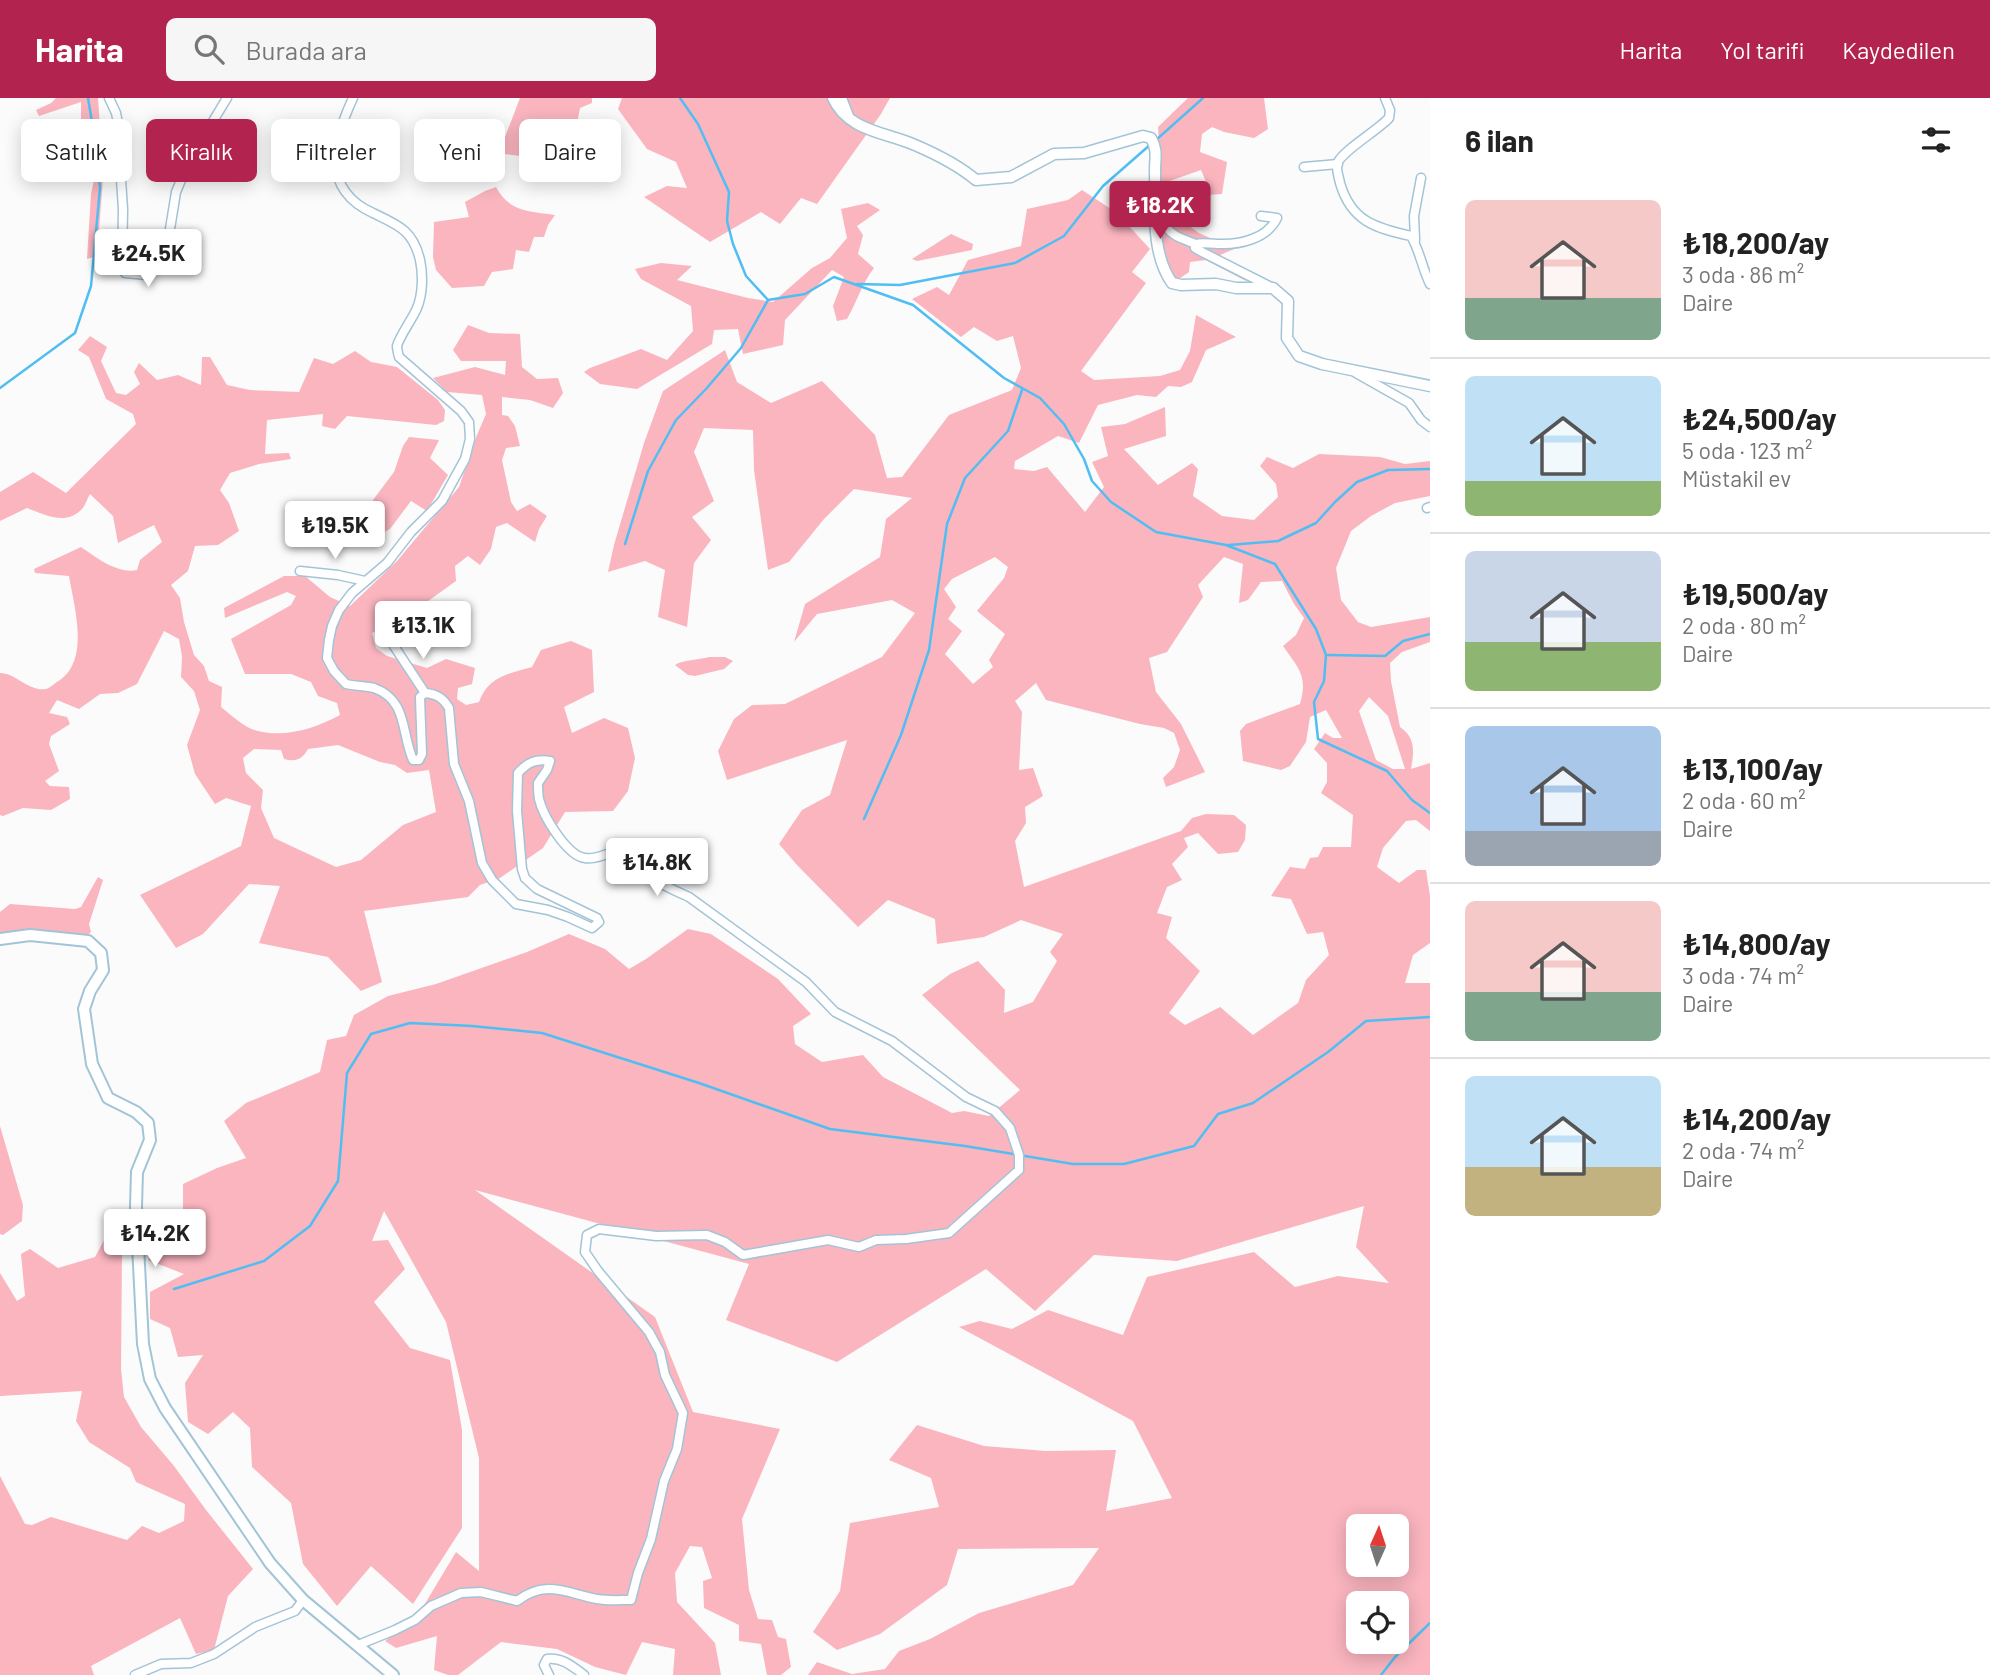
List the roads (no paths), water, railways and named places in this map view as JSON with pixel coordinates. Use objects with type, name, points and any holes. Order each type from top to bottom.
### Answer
[{"type":"main road","points":[[0,939],[30,935],[88,942],[101,953],[103,970],[83,1009],[92,1064],[108,1098],[136,1112],[149,1123],[149,1140],[137,1172],[136,1206],[143,1344],[150,1379],[164,1408],[270,1563],[303,1600],[393,1675]]},
{"type":"street","points":[[109,98],[116,113],[120,133],[122,266],[125,274],[147,275],[175,251],[170,229],[176,192],[190,161],[227,98]]},
{"type":"street","points":[[353,98],[338,140],[335,170],[343,190],[357,204],[371,213],[392,220],[414,242],[420,262],[421,290],[418,305],[397,346],[399,356],[461,411],[469,422],[470,439],[466,459],[442,501],[411,532],[387,563],[352,593],[339,610],[332,626],[327,658],[334,671],[346,684],[371,687],[396,702],[413,760],[419,760],[422,754],[420,697],[425,693],[435,694],[445,702],[449,708],[454,764],[469,801],[482,863],[492,880],[516,904],[548,910],[592,928],[599,922],[590,914],[537,889],[524,878],[517,811],[518,773],[526,764],[541,759],[550,761],[538,783],[539,799],[545,814],[569,850],[582,858],[598,858],[618,851],[629,856],[649,876],[669,889],[690,897],[806,982],[835,1012],[892,1041],[966,1097],[995,1111],[1010,1128],[1019,1156],[1019,1170],[949,1233],[876,1240],[859,1247],[828,1240],[743,1255],[725,1241],[707,1235],[656,1236],[599,1229],[587,1235],[585,1252],[649,1332],[660,1352],[665,1375],[682,1412],[677,1449],[664,1481],[651,1539],[631,1600],[599,1600],[569,1591],[543,1588],[528,1593],[517,1601],[481,1592],[461,1593],[431,1606],[395,1630],[358,1645]]},
{"type":"street","points":[[833,98],[839,110],[858,125],[914,144],[961,168],[976,180],[1011,177],[1055,154],[1084,153],[1143,136],[1151,138],[1156,148],[1158,253],[1166,276],[1172,283],[1181,285],[1216,284],[1236,288],[1273,288]]},
{"type":"street","points":[[842,98],[850,119]]},
{"type":"street","points":[[1385,98],[1390,110],[1388,118],[1346,154],[1338,164],[1337,171],[1342,188],[1356,215],[1371,225],[1410,236],[1418,248],[1422,270],[1430,284]]},
{"type":"street","points":[[1304,167],[1338,164]]},
{"type":"street","points":[[1415,243],[1414,216],[1421,178]]},
{"type":"street","points":[[1156,201],[1161,206],[1165,225],[1174,235],[1196,244],[1239,243],[1250,240],[1273,226],[1277,218],[1261,216]]},
{"type":"street","points":[[1196,244],[1195,248],[1202,253],[1273,288],[1288,301],[1287,338],[1299,356],[1322,364],[1430,386]]},
{"type":"street","points":[[1350,370],[1409,404],[1421,421],[1430,427]]},
{"type":"street","points":[[300,571],[365,581]]},
{"type":"street","points":[[394,646],[425,693]]},
{"type":"street","points":[[135,1675],[162,1664],[191,1663],[214,1654],[256,1627],[295,1611],[303,1600]]},
{"type":"street","points":[[549,1675],[544,1665],[547,1659],[554,1658],[564,1661],[584,1675]]},
{"type":"street","points":[[569,1664],[573,1675]]},
{"type":"waterway","points":[[0,388],[75,333],[91,286],[100,188],[88,98]]},
{"type":"waterway","points":[[680,98],[698,124],[729,192],[727,221],[746,276],[768,300],[805,294],[834,277],[913,305],[1004,378],[1040,398],[1064,424],[1084,459],[1092,481],[1111,502],[1156,532],[1226,545],[1275,564],[1316,629],[1326,655],[1324,681],[1314,702],[1318,739],[1387,771],[1412,800],[1430,813]]},
{"type":"waterway","points":[[1156,140],[1203,98]]},
{"type":"waterway","points":[[857,284],[900,285],[1015,263],[1064,236],[1103,186],[1151,144]]},
{"type":"waterway","points":[[625,544],[648,471],[676,420],[741,348],[768,300]]},
{"type":"waterway","points":[[864,819],[901,735],[929,650],[947,524],[965,478],[1008,431],[1022,390]]},
{"type":"waterway","points":[[1229,545],[1278,541],[1316,523],[1357,482],[1388,470],[1430,469]]},
{"type":"waterway","points":[[1328,655],[1385,656],[1403,641],[1430,634]]},
{"type":"waterway","points":[[174,1289],[264,1261],[310,1226],[338,1181],[347,1073],[371,1034],[410,1023],[542,1033],[699,1083],[830,1129],[965,1146],[1073,1164],[1124,1164],[1194,1146],[1218,1114],[1253,1103],[1328,1052],[1366,1021],[1430,1017]]},
{"type":"waterway","points":[[1381,1675],[1395,1657],[1430,1623]]}]
